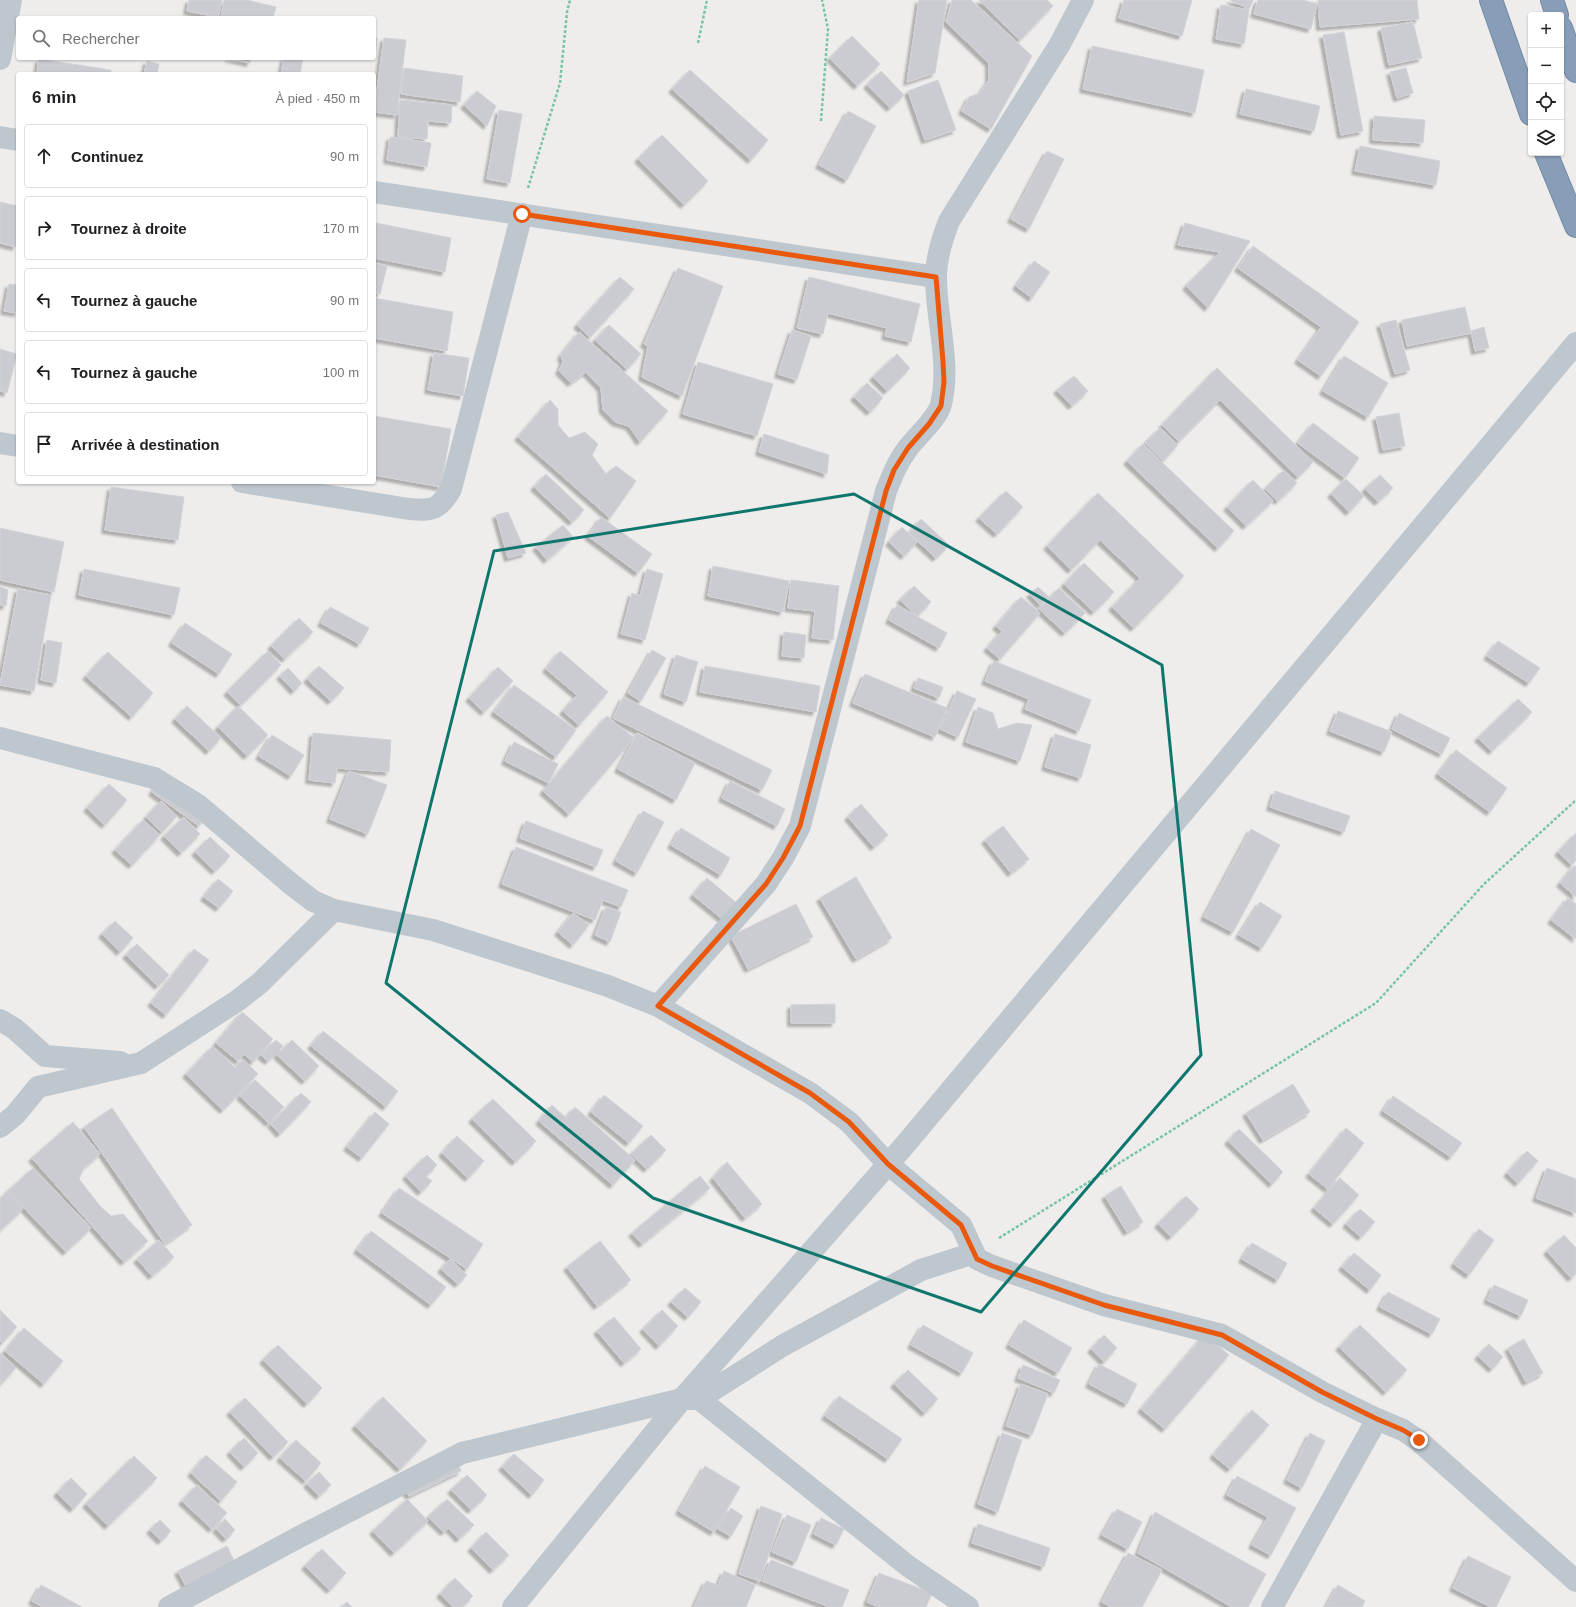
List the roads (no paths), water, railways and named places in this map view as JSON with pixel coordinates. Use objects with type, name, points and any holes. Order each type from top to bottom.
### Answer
[{"type":"highway","points":[[1491,0],[1528,105]]},
{"type":"highway","points":[[1552,0],[1556,12]]},
{"type":"highway","points":[[1564,37],[1576,71]]},
{"type":"highway","points":[[1547,156],[1576,226]]},
{"type":"street","points":[[0,59],[11,0]]},
{"type":"street","points":[[658,1006],[766,884],[783,858],[800,826],[886,491],[894,470],[908,448],[929,424],[941,406],[944,382],[936,277],[939,248],[949,221],[1060,44],[1083,0]]},
{"type":"street","points":[[0,137],[16,140]]},
{"type":"street","points":[[376,192],[936,277]]},
{"type":"street","points":[[254,484],[409,509],[435,508],[444,502],[451,489],[522,214]]},
{"type":"street","points":[[513,1607],[888,1164],[1576,343]]},
{"type":"street","points":[[0,443],[16,446]]},
{"type":"street","points":[[0,738],[154,778],[198,805],[312,901],[334,910],[433,930],[608,986],[658,1006],[810,1093],[849,1122],[888,1164],[961,1225],[977,1259],[992,1266],[1104,1305],[1222,1335],[1322,1392],[1403,1430],[1419,1440],[1576,1581]]},
{"type":"street","points":[[0,1127],[15,1114],[38,1086],[141,1063],[237,1001],[260,983],[334,910]]},
{"type":"street","points":[[0,1020],[15,1029],[45,1056],[141,1063]]},
{"type":"street","points":[[169,1607],[299,1537],[462,1453],[690,1399],[782,1346],[921,1270],[974,1253]]},
{"type":"street","points":[[690,1399],[908,1566],[968,1607]]},
{"type":"street","points":[[1272,1607],[1377,1419]]}]
